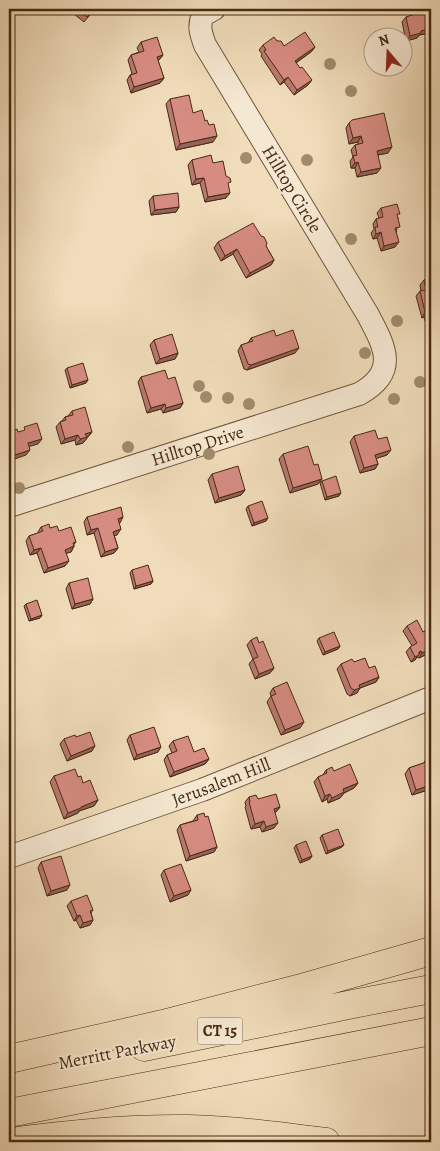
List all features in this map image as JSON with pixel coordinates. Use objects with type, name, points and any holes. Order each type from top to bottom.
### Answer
[{"type":"highway","points":[[9,1059],[163,1024],[305,987],[431,951]]},
{"type":"highway","name":"Merritt Parkway","points":[[9,1074],[431,989]]},
{"type":"highway","name":"CT 15","points":[[9,1113],[431,1031]]},
{"type":"highway","points":[[9,1142],[70,1134],[141,1129],[190,1129],[238,1132],[326,1142]]},
{"type":"street","name":"Hilltop Circle","points":[[214,9],[202,15],[200,22],[200,32],[205,45],[368,315],[379,338],[385,359],[381,376]]},
{"type":"street","name":"Hilltop Drive","points":[[9,506],[359,394],[370,388],[381,376]]},
{"type":"street","name":"Jerusalem Hill","points":[[9,857],[202,790],[431,698]]},
{"type":"building","points":[[77,9],[94,9],[87,17]]},
{"type":"building","points":[[431,11],[431,28],[412,35],[412,28],[408,28],[406,17]]},
{"type":"building","points":[[305,32],[315,47],[295,61],[312,80],[297,90],[288,77],[284,80],[264,51],[266,50],[263,45],[274,37],[277,41],[281,41],[284,46]]},
{"type":"building","points":[[157,37],[163,55],[157,57],[164,78],[134,87],[130,75],[137,73],[131,55],[144,51],[141,42]]},
{"type":"building","points":[[189,95],[193,113],[202,110],[205,121],[207,120],[209,125],[214,124],[217,136],[180,144],[170,99]]},
{"type":"building","points":[[384,113],[392,147],[377,151],[381,168],[361,172],[358,162],[355,163],[353,156],[357,155],[355,145],[363,143],[361,136],[353,138],[349,123],[352,120]]},
{"type":"building","points":[[211,155],[213,163],[223,161],[226,176],[230,178],[231,182],[228,183],[230,193],[208,197],[204,178],[196,179],[192,160]]},
{"type":"building","points":[[178,193],[179,207],[155,210],[153,196]]},
{"type":"building","points":[[397,204],[400,214],[397,214],[400,227],[395,228],[399,242],[384,246],[381,232],[376,234],[375,227],[378,227],[376,219],[383,217],[381,208]]},
{"type":"building","points":[[253,223],[261,236],[264,237],[267,243],[266,246],[274,260],[250,273],[237,249],[225,256],[218,242]]},
{"type":"building","points":[[431,278],[431,325],[428,312],[425,312],[420,291],[426,290],[424,280]]},
{"type":"building","points":[[274,330],[276,336],[293,330],[299,348],[251,365],[248,364],[241,345],[253,341],[251,338]]},
{"type":"building","points":[[172,334],[178,353],[160,359],[154,340]]},
{"type":"building","points":[[83,363],[88,380],[72,385],[67,368]]},
{"type":"building","points":[[165,370],[168,379],[175,377],[183,403],[166,408],[165,404],[151,408],[141,377]]},
{"type":"building","points":[[85,407],[92,432],[85,434],[87,437],[80,439],[78,435],[65,439],[60,422],[66,420],[65,417],[73,415],[72,411]]},
{"type":"building","points":[[37,423],[42,439],[28,443],[30,450],[9,457],[9,432],[17,429],[18,432],[25,430],[24,427]]},
{"type":"building","points":[[375,430],[378,439],[387,437],[391,450],[375,455],[378,464],[364,468],[354,436]]},
{"type":"building","points":[[308,446],[314,465],[318,464],[322,479],[293,488],[283,454]]},
{"type":"building","points":[[238,466],[245,490],[219,498],[212,474]]},
{"type":"building","points":[[336,476],[341,493],[327,497],[322,481]]},
{"type":"building","points":[[262,501],[268,518],[254,523],[248,506]]},
{"type":"building","points":[[121,507],[123,517],[118,519],[121,529],[113,532],[118,548],[105,552],[98,528],[91,530],[87,517]]},
{"type":"building","points":[[49,524],[50,528],[57,526],[59,531],[71,527],[76,542],[73,543],[74,546],[65,550],[69,561],[48,568],[41,548],[34,550],[29,536],[43,531],[41,527]]},
{"type":"building","points":[[9,543],[13,555],[9,556]]},
{"type":"building","points":[[9,562],[12,575],[9,576]]},
{"type":"building","points":[[148,565],[153,581],[136,586],[132,570]]},
{"type":"building","points":[[88,578],[93,599],[75,604],[69,583]]},
{"type":"building","points":[[37,600],[42,615],[31,619],[26,604]]},
{"type":"building","points":[[417,620],[423,632],[431,627],[431,650],[429,649],[422,653],[421,651],[415,657],[410,647],[417,643],[407,626]]},
{"type":"building","points":[[334,632],[340,646],[325,652],[319,638]]},
{"type":"building","points":[[257,637],[259,643],[263,641],[274,668],[259,674],[253,659],[258,657],[251,640]]},
{"type":"building","points":[[365,658],[369,668],[375,666],[379,677],[359,685],[360,688],[354,690],[351,688],[341,664],[352,659],[354,662]]},
{"type":"building","points":[[287,682],[304,722],[285,730],[271,696],[276,694],[273,688]]},
{"type":"building","points":[[154,727],[161,747],[137,755],[130,735]]},
{"type":"building","points":[[90,732],[95,746],[71,756],[64,739]]},
{"type":"building","points":[[188,736],[194,752],[204,748],[209,759],[174,772],[167,755],[177,751],[173,741]]},
{"type":"building","points":[[431,756],[431,785],[416,790],[409,768],[429,761],[427,757]]},
{"type":"building","points":[[350,764],[358,783],[343,789],[344,792],[332,798],[330,794],[325,796],[318,777],[327,773],[326,770],[332,767],[334,771]]},
{"type":"building","points":[[75,769],[78,777],[81,776],[83,783],[90,780],[98,800],[68,813],[54,776]]},
{"type":"building","points":[[276,794],[280,807],[274,809],[278,823],[266,827],[264,821],[255,824],[249,797],[256,795],[258,799]]},
{"type":"building","points":[[204,813],[205,817],[208,816],[217,847],[190,856],[180,825],[198,820],[197,815]]},
{"type":"building","points":[[338,829],[344,845],[328,851],[322,835]]},
{"type":"building","points":[[306,841],[312,856],[302,860],[296,845]]},
{"type":"building","points":[[61,856],[70,885],[51,891],[41,862]]},
{"type":"building","points":[[181,864],[191,890],[174,896],[164,870]]},
{"type":"building","points":[[87,895],[93,910],[90,911],[93,920],[83,923],[80,915],[77,916],[71,901]]}]
